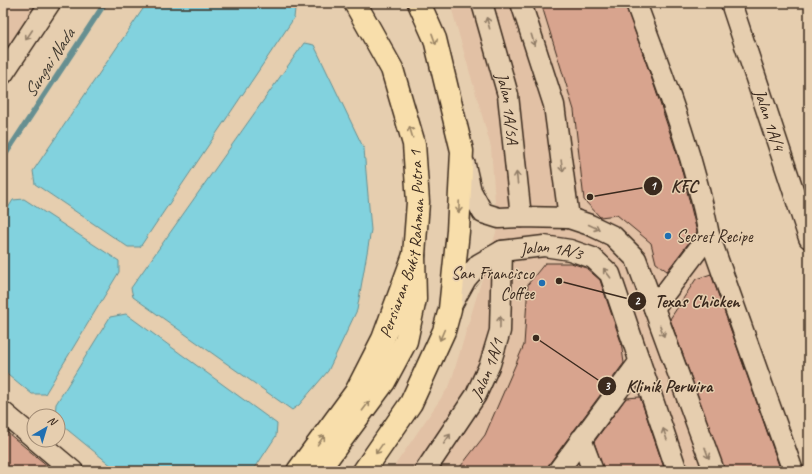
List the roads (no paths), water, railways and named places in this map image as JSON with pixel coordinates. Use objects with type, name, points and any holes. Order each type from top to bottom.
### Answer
[{"type":"main road","name":"Persiaran Bukit Rahman Putra 1","points":[[298,471],[356,392],[383,339],[414,255],[418,202],[414,144],[392,69],[355,3]]},
{"type":"main road","points":[[364,471],[411,403],[444,331],[450,309],[458,231],[462,151],[435,39],[419,3]]},
{"type":"main road","points":[[318,471],[384,382],[406,341],[415,299],[414,255]]},
{"type":"street","points":[[3,74],[50,3]]},
{"type":"street","name":"Jalan 1A/5A","points":[[482,3],[508,95],[521,217]]},
{"type":"street","points":[[521,3],[554,105],[569,218]]},
{"type":"street","points":[[636,3],[679,123],[703,202],[708,235],[794,471]]},
{"type":"street","name":"Jalan 1A/4","points":[[731,3],[809,238]]},
{"type":"street","name":"Jalan 1A/3","points":[[462,151],[471,191],[483,213],[499,218],[569,218],[590,225],[613,236],[636,259],[714,471]]},
{"type":"street","points":[[542,217],[544,246]]},
{"type":"street","points":[[654,308],[708,235]]},
{"type":"street","name":"Jalan 1A/3","points":[[450,309],[466,279],[479,264],[502,251],[544,246],[570,250],[593,258],[610,274],[678,471]]},
{"type":"street","name":"Jalan 1A/1","points":[[425,471],[476,395],[490,364],[500,331],[502,251]]},
{"type":"street","points":[[558,471],[640,360]]},
{"type":"street","points":[[3,412],[26,431]]},
{"type":"street","points":[[581,439],[593,471]]},
{"type":"street","points":[[46,448],[73,471]]},
{"type":"water","points":[[147,3],[288,3],[295,9],[294,18],[140,247],[128,247],[35,184],[33,171]]},
{"type":"water","points":[[304,43],[314,45],[364,149],[371,230],[357,310],[328,371],[299,405],[292,410],[133,297],[131,288]]},
{"type":"water","points":[[24,199],[119,261],[119,272],[45,394],[32,394],[3,370],[3,216],[13,200]]},
{"type":"water","points":[[126,314],[277,424],[276,436],[253,471],[118,471],[66,429],[66,408],[56,408],[56,404],[110,317]]},
{"type":"waterway","name":"Sungai Nada","points":[[3,158],[105,3]]},
{"type":"place","name":"KFC","points":[[590,197]]},
{"type":"place","name":"Secret Recipe","points":[[668,236]]},
{"type":"place","name":"Texas Chicken","points":[[559,281]]},
{"type":"place","name":"San Francisco Coffee","points":[[542,283]]},
{"type":"place","name":"Klinik Perwira","points":[[536,338]]}]
